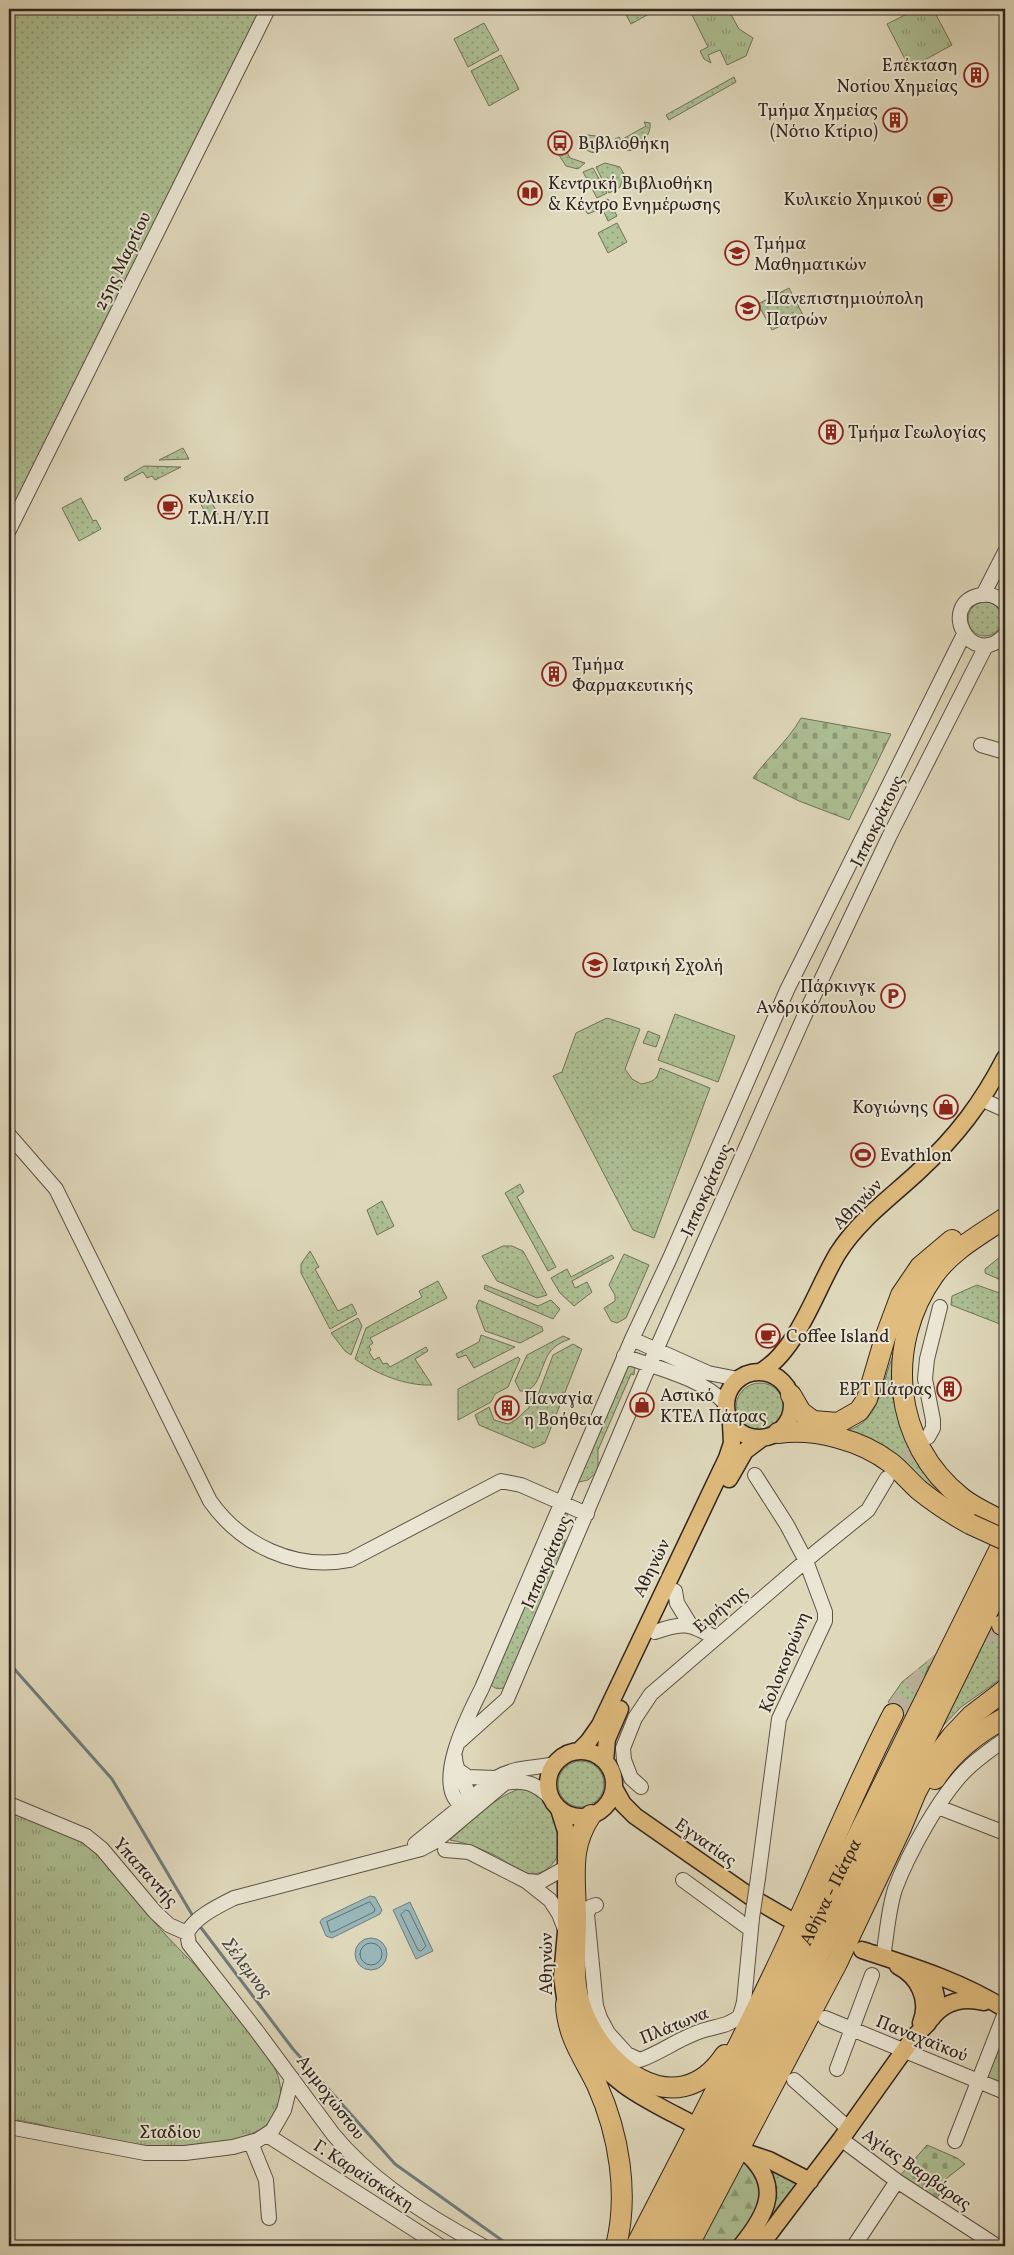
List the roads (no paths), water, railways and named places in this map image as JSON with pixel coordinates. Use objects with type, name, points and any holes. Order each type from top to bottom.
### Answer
[{"type":"highway","points":[[787,1388],[801,1412],[813,1421],[838,1423],[859,1411],[867,1399],[884,1338],[898,1302],[920,1268],[939,1249],[965,1232],[1005,1214]]},
{"type":"highway","points":[[1005,1218],[949,1258],[935,1274],[911,1319],[903,1349],[903,1390],[906,1411],[918,1443],[928,1460],[975,1517],[1005,1539]]},
{"type":"highway","points":[[769,1436],[818,1435],[840,1439],[869,1449],[892,1464],[936,1502],[975,1517],[1005,1522]]},
{"type":"highway","name":"Αθήνα - Πάτρα","points":[[655,2246],[1005,1539]]},
{"type":"highway","name":"Αθήνα - Πάτρα","points":[[671,2246],[817,1958],[1005,1576]]},
{"type":"highway","points":[[688,2246],[837,1963],[916,1792],[932,1762],[952,1736],[971,1716],[1005,1690]]},
{"type":"highway","points":[[636,2246],[788,1944],[862,1775],[893,1714]]},
{"type":"highway","points":[[901,1828],[940,1772],[957,1754],[978,1735],[1005,1718]]},
{"type":"highway","points":[[591,1815],[581,1832],[576,1854],[576,1977],[578,2000],[599,2042],[619,2064],[643,2080],[669,2088],[682,2087],[708,2075],[719,2064],[754,2014]]},
{"type":"highway","points":[[566,2004],[569,2030],[605,2104],[618,2158],[623,2194],[616,2246]]},
{"type":"main road","name":"Αθηνών","points":[[738,1379],[752,1372],[760,1372],[780,1357],[790,1343],[824,1277],[850,1236],[869,1216],[939,1152],[970,1117],[982,1100],[1005,1058]]},
{"type":"main road","name":"Αθηνών","points":[[614,1788],[613,1774],[606,1761],[607,1739],[655,1632],[744,1451],[769,1436],[789,1420],[792,1403],[787,1388],[786,1358],[790,1343]]},
{"type":"main road","points":[[760,1372],[772,1374],[787,1388]]},
{"type":"main road","points":[[725,1403],[729,1390],[738,1379]]},
{"type":"main road","name":"Αθηνών","points":[[689,2122],[636,2094],[608,2074],[580,2037],[566,2004],[562,1977],[566,1932],[566,1831],[554,1803],[548,1780],[554,1764],[561,1757],[579,1751],[600,1725],[727,1458],[732,1444],[731,1424],[725,1410],[725,1403]]},
{"type":"main road","points":[[731,1424],[744,1435],[769,1436]]},
{"type":"main road","points":[[579,1751],[598,1755],[606,1761]]},
{"type":"main road","points":[[554,1803],[571,1816],[591,1815],[602,1809],[610,1800],[614,1788]]},
{"type":"main road","name":"Εγνατίας","points":[[614,1788],[622,1804],[635,1816],[751,1898],[787,1918]]},
{"type":"main road","points":[[862,1950],[904,1962],[986,1997],[1005,2010]]},
{"type":"main road","points":[[883,1957],[909,1972],[920,1986],[923,1994],[924,2012],[913,2038]]},
{"type":"main road","points":[[926,1972],[936,1997],[935,2006],[928,2023]]},
{"type":"main road","points":[[760,2246],[845,2134],[903,2051],[942,2007],[962,2000],[978,2001],[1005,2010]]},
{"type":"main road","points":[[741,2246],[764,2214],[767,2191],[760,2168],[744,2151],[769,2160],[810,2181]]},
{"type":"street","name":"25ης Μαρτίου","points":[[9,530],[268,9]]},
{"type":"street","points":[[983,594],[1005,552]]},
{"type":"street","points":[[1005,604],[996,597],[983,594],[971,599],[962,608],[959,619],[964,634],[976,644],[986,646],[1000,641],[1005,635]]},
{"type":"street","name":"Ιπποκράτους","points":[[468,1804],[455,1796],[451,1782],[450,1767],[465,1723],[482,1688],[624,1356],[670,1258],[787,990],[964,634]]},
{"type":"street","name":"Ιπποκράτους","points":[[457,1747],[507,1699],[657,1350],[829,963],[889,837],[986,646]]},
{"type":"street","points":[[981,745],[1005,752]]},
{"type":"street","points":[[982,1100],[1005,1110]]},
{"type":"street","points":[[9,1135],[56,1189],[210,1501],[237,1533],[252,1543],[284,1556],[340,1562],[350,1560],[502,1481],[521,1485],[587,1514]]},
{"type":"street","points":[[928,1437],[933,1428],[934,1420],[926,1380],[927,1359],[940,1307]]},
{"type":"street","points":[[632,1339],[708,1372],[738,1379]]},
{"type":"street","points":[[624,1356],[695,1382],[711,1391],[725,1403]]},
{"type":"street","name":"Κολοκοτρώνη","points":[[751,1924],[780,1719],[825,1621],[825,1612],[806,1561],[787,1525],[755,1475]]},
{"type":"street","name":"Ειρήνης","points":[[641,1787],[631,1778],[622,1754],[635,1718],[651,1694],[868,1510],[887,1478]]},
{"type":"street","points":[[675,1591],[677,1603],[691,1626]]},
{"type":"street","points":[[655,1632],[675,1624],[691,1626],[716,1638]]},
{"type":"street","points":[[883,1957],[886,1925],[896,1889],[915,1846],[938,1807],[964,1771],[1005,1739]]},
{"type":"street","points":[[457,1747],[458,1770],[468,1804]]},
{"type":"street","points":[[188,1930],[216,1908],[234,1898],[421,1848],[436,1840],[468,1804],[496,1778],[521,1767],[554,1764]]},
{"type":"street","points":[[458,1770],[468,1777],[496,1778]]},
{"type":"street","points":[[468,1804],[505,1783],[520,1780],[533,1784],[554,1803]]},
{"type":"street","name":"Υπαπαντής","points":[[9,1804],[86,1836],[102,1849],[155,1912],[169,1924],[188,1930]]},
{"type":"street","points":[[938,1807],[1005,1833]]},
{"type":"street","points":[[445,1850],[468,1852],[526,1881],[545,1894],[555,1906],[566,1932]]},
{"type":"street","points":[[526,1881],[540,1882],[565,1868]]},
{"type":"street","points":[[683,1880],[751,1924]]},
{"type":"street","name":"Πλάτωνα","points":[[596,1905],[590,1906],[587,1914],[596,2006],[608,2033],[627,2054],[640,2060],[682,2039],[731,2023],[740,2016],[746,1987],[751,1924]]},
{"type":"street","name":"Αμμοχώστου","points":[[188,1930],[189,1944],[341,2143],[363,2166],[400,2195],[467,2243],[483,2246]]},
{"type":"street","points":[[837,2069],[872,1975]]},
{"type":"street","points":[[955,2141],[1005,2010]]},
{"type":"street","name":"Παναχαϊκού","points":[[825,2018],[1005,2092]]},
{"type":"street","points":[[268,2135],[282,2116],[292,2078]]},
{"type":"street","name":"Αγίας Βαρβάρας","points":[[794,2080],[845,2134],[898,2181],[997,2246]]},
{"type":"street","name":"Σταδίου","points":[[9,2127],[114,2148],[160,2154],[210,2151],[250,2142],[268,2135]]},
{"type":"street","name":"Γ. Καραϊσκάκη","points":[[268,2135],[440,2246]]},
{"type":"street","points":[[250,2142],[266,2180],[269,2218]]},
{"type":"street","points":[[854,2246],[898,2181]]},
{"type":"water","points":[[370,1896],[375,1897],[382,1910],[380,1914],[332,1938],[326,1936],[320,1922],[322,1919]]},
{"type":"water","points":[[410,1902],[433,1951],[416,1959],[393,1910]]},
{"type":"water","points":[[371,1938],[383,1942],[387,1954],[383,1966],[371,1970],[359,1966],[355,1954],[359,1942]]},
{"type":"waterway","name":"Σέλεμνος","points":[[9,1663],[112,1779],[194,1918]]},
{"type":"waterway","name":"Σέλεμνος","points":[[199,1925],[293,2049],[395,2164],[510,2246]]},
{"type":"tunnel","points":[[891,1474],[924,1441]]},
{"type":"tunnel","points":[[893,1714],[921,1679],[942,1661],[1002,1625]]},
{"type":"place","name":"Επέκταση Νοτίου Χημείας","points":[[976,75]]},
{"type":"place","name":"Τμήμα Χημείας (Νότιο Κτίριο)","points":[[895,120]]},
{"type":"place","name":"Βιβλιοθήκη","points":[[560,143]]},
{"type":"place","name":"Κεντρική Βιβλιοθήκη & Κέντρο Ενημέρωσης","points":[[530,193]]},
{"type":"place","name":"Κυλικείο Χημικού","points":[[940,199]]},
{"type":"place","name":"Τμήμα Μαθηματικών","points":[[737,253]]},
{"type":"place","name":"Πανεπιστημιούπολη Πατρών","points":[[748,308]]},
{"type":"place","name":"Τμήμα Γεωλογίας","points":[[831,432]]},
{"type":"place","name":"κυλικείο Τ.M.Η/Υ.Π","points":[[170,507]]},
{"type":"place","name":"Τμήμα Φαρμακευτικής","points":[[554,674]]},
{"type":"place","name":"Ιατρική Σχολή","points":[[595,965]]},
{"type":"place","name":"Πάρκινγκ Ανδρικόπουλου","points":[[893,996]]},
{"type":"place","name":"Κογιώνης","points":[[946,1107]]},
{"type":"place","name":"Evathlon","points":[[863,1155]]},
{"type":"place","name":"Coffee Island","points":[[768,1336]]},
{"type":"place","name":"ΕΡΤ Πάτρας","points":[[949,1389]]},
{"type":"place","name":"Αστικό ΚΤΕΛ Πάτρας","points":[[642,1405]]},
{"type":"place","name":"Παναγία η Βοήθεια","points":[[507,1408]]}]
